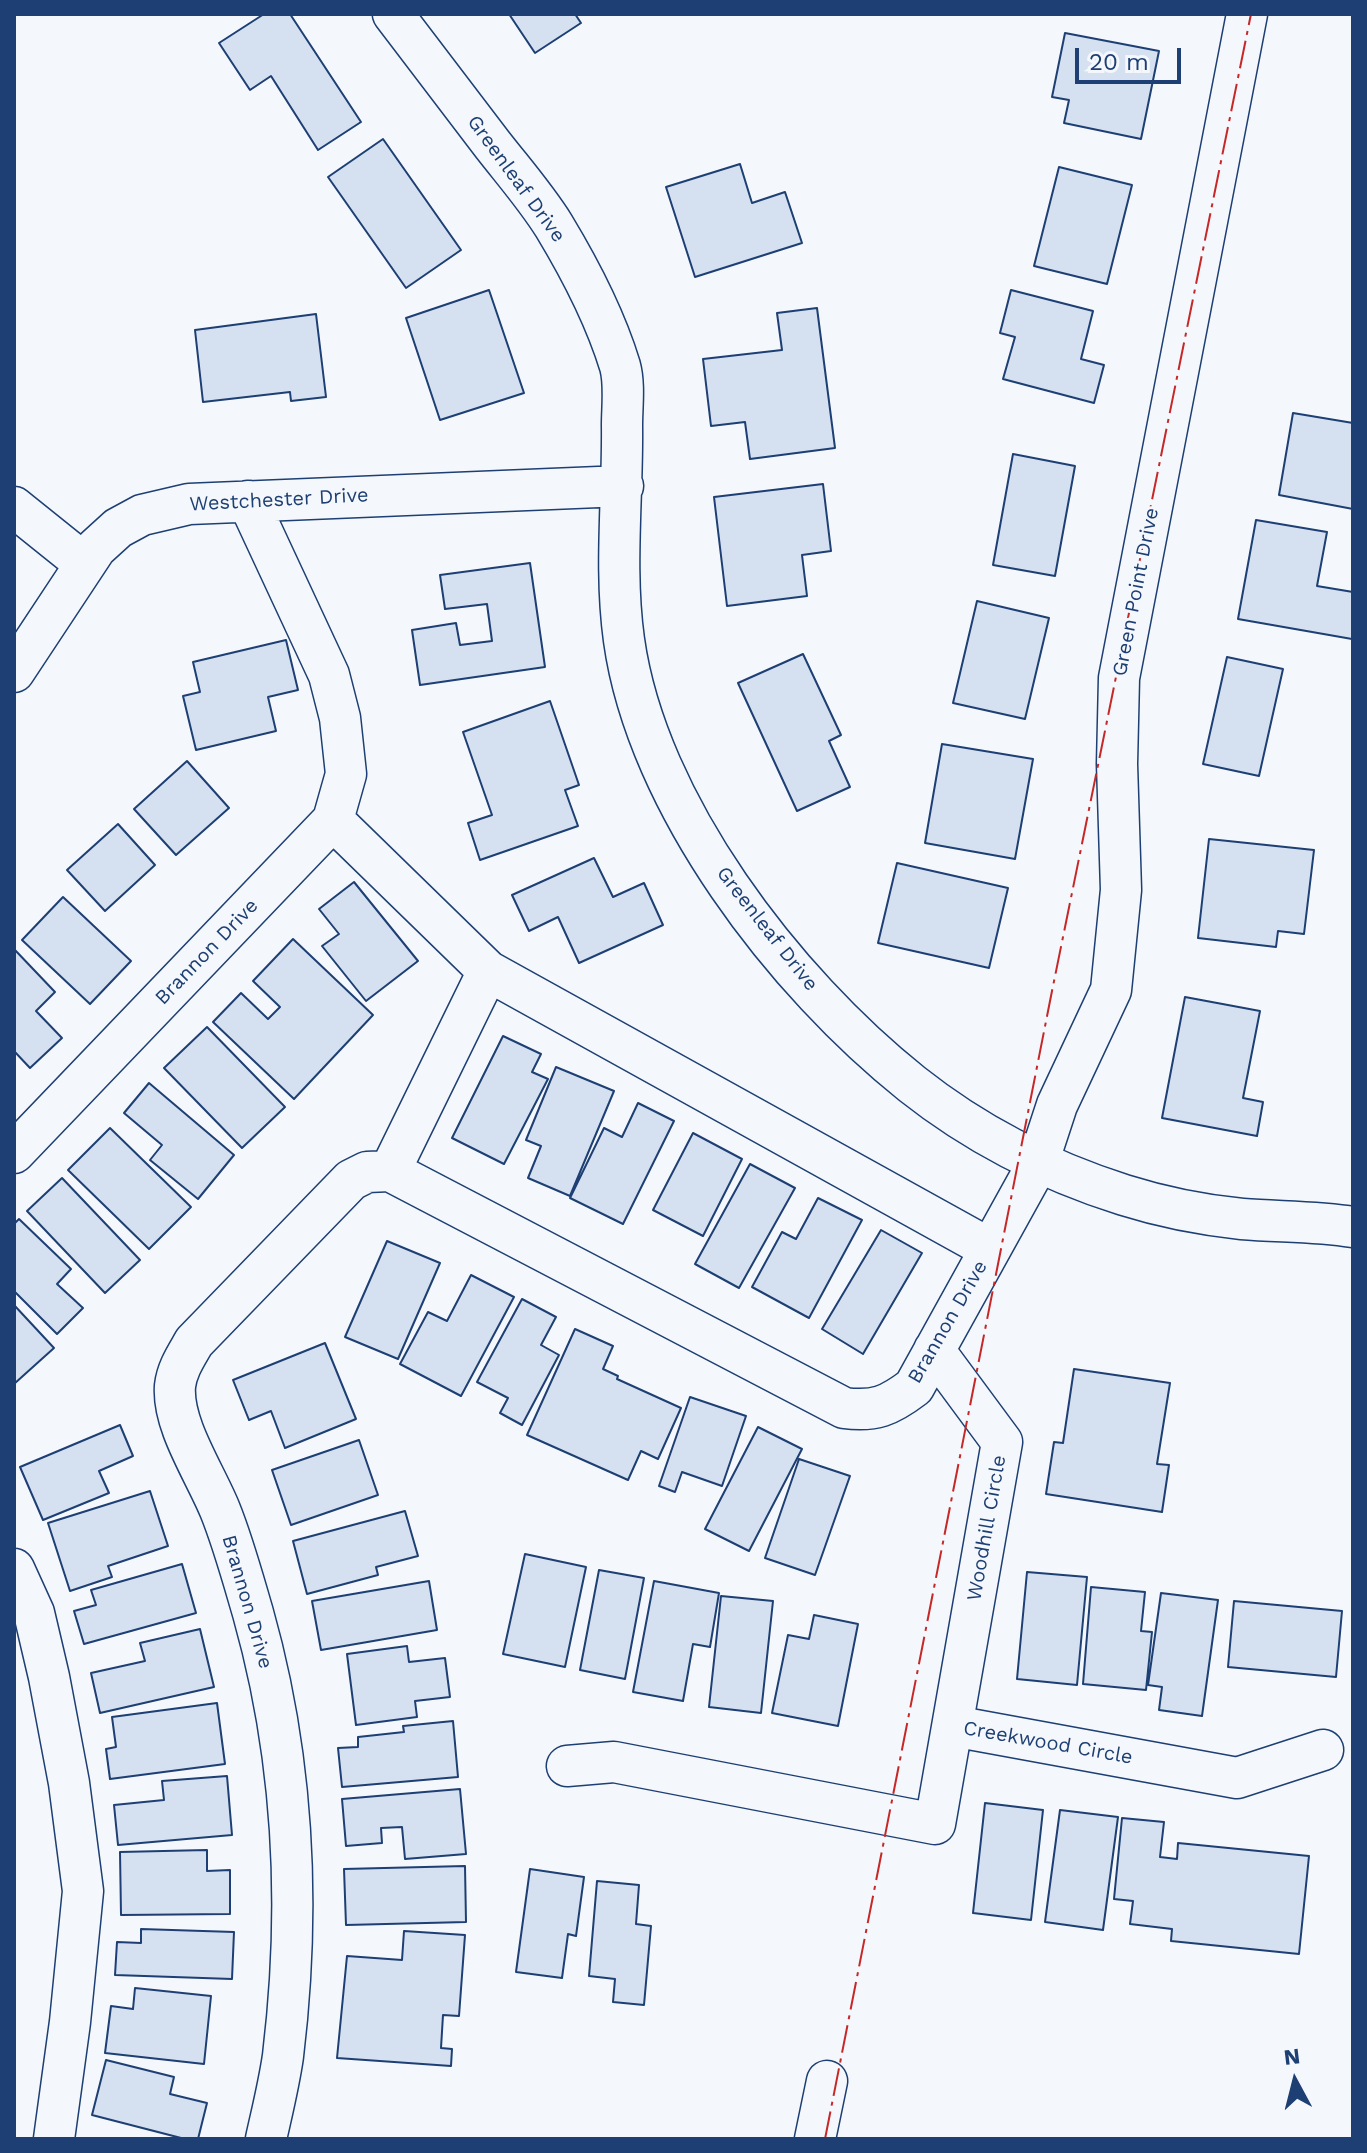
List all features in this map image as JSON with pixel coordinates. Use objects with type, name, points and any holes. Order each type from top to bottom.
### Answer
[{"type":"street","name":"Greenleaf Drive","points":[[393,14],[553,224],[596,303],[621,370],[623,486],[619,576],[624,641],[639,705],[660,762],[698,838],[745,909],[808,985],[863,1043],[916,1087],[977,1129],[1038,1163],[1124,1195],[1176,1208],[1240,1218],[1353,1227]]},
{"type":"street","name":"Green Point Drive","points":[[1038,1163],[1057,1105],[1111,990],[1121,890],[1117,764],[1119,678],[1247,14]]},
{"type":"street","name":"Westchester Drive","points":[[14,672],[96,548],[118,528],[142,515],[189,504],[623,486]]},
{"type":"street","name":"Brannon Drive","points":[[14,1153],[333,820],[346,774],[340,718],[329,675],[248,501]]},
{"type":"street","points":[[14,507],[85,564]]},
{"type":"street","name":"Brannon Drive","points":[[333,820],[488,971],[990,1249]]},
{"type":"street","points":[[390,1171],[488,971]]},
{"type":"street","name":"Brannon Drive","points":[[266,2139],[282,2059],[293,1955],[292,1852],[286,1771],[273,1692],[253,1612],[221,1512],[177,1415],[175,1386],[180,1366],[194,1342],[351,1180],[367,1172],[390,1171],[844,1408],[868,1411],[895,1402],[914,1387],[1038,1163]]},
{"type":"street","name":"Woodhill Circle","points":[[934,1350],[1002,1442],[953,1726]]},
{"type":"street","points":[[14,1569],[34,1613],[49,1677],[69,1783],[83,1891],[54,2139]]},
{"type":"street","name":"Creekwood Circle","points":[[567,1766],[614,1762],[935,1824],[953,1726],[1237,1778],[1323,1750]]},
{"type":"street","points":[[815,2139],[827,2081]]},
{"type":"building","points":[[264,14],[290,14],[361,122],[318,150],[271,76],[250,90],[219,43]]},
{"type":"building","points":[[509,14],[575,14],[581,23],[535,53]]},
{"type":"building","points":[[1065,33],[1159,51],[1141,139],[1064,123],[1069,100],[1052,97]]},
{"type":"building","points":[[383,139],[461,250],[406,288],[328,177]]},
{"type":"building","points":[[740,164],[752,203],[785,192],[802,243],[695,277],[666,187]]},
{"type":"building","points":[[1059,167],[1132,185],[1107,284],[1034,266]]},
{"type":"building","points":[[489,290],[524,393],[440,420],[406,318]]},
{"type":"building","points":[[1011,290],[1093,311],[1081,359],[1104,365],[1094,403],[1003,379],[1015,337],[1000,333]]},
{"type":"building","points":[[817,308],[835,448],[750,459],[745,422],[711,426],[703,359],[782,350],[777,313]]},
{"type":"building","points":[[316,314],[326,397],[291,401],[290,392],[203,402],[195,330]]},
{"type":"building","points":[[1293,413],[1353,423],[1353,509],[1279,495]]},
{"type":"building","points":[[1013,454],[1075,466],[1055,576],[993,565]]},
{"type":"building","points":[[823,484],[831,551],[802,555],[807,596],[727,606],[714,497]]},
{"type":"building","points":[[1256,520],[1327,532],[1317,586],[1353,592],[1352,639],[1238,619]]},
{"type":"building","points":[[530,563],[545,667],[420,685],[412,630],[456,623],[460,645],[492,641],[487,604],[445,609],[440,575]]},
{"type":"building","points":[[977,601],[1049,618],[1025,719],[953,703]]},
{"type":"building","points":[[286,640],[298,690],[268,697],[276,731],[196,750],[183,696],[200,692],[193,662]]},
{"type":"building","points":[[803,654],[841,735],[829,741],[850,787],[797,811],[738,683]]},
{"type":"building","points":[[1227,657],[1283,669],[1259,776],[1203,764]]},
{"type":"building","points":[[550,701],[579,785],[565,790],[578,826],[480,860],[468,823],[492,815],[463,732]]},
{"type":"building","points":[[942,744],[1033,759],[1015,859],[925,843]]},
{"type":"building","points":[[187,761],[229,808],[176,855],[134,809]]},
{"type":"building","points":[[118,824],[155,865],[105,911],[67,870]]},
{"type":"building","points":[[1209,839],[1314,850],[1304,934],[1278,931],[1276,947],[1198,938]]},
{"type":"building","points":[[594,858],[613,897],[644,883],[663,925],[579,963],[558,917],[529,931],[512,895]]},
{"type":"building","points":[[897,863],[1008,888],[989,968],[878,943]]},
{"type":"building","points":[[354,882],[418,961],[366,1001],[322,946],[339,934],[319,909]]},
{"type":"building","points":[[63,897],[131,961],[90,1004],[22,940]]},
{"type":"building","points":[[293,939],[373,1015],[294,1099],[213,1022],[241,993],[268,1019],[280,1007],[253,981]]},
{"type":"building","points":[[14,949],[55,992],[36,1011],[62,1038],[30,1068],[14,1051]]},
{"type":"building","points":[[1185,997],[1260,1011],[1243,1098],[1263,1102],[1257,1136],[1162,1118]]},
{"type":"building","points":[[207,1027],[285,1107],[242,1148],[164,1068]]},
{"type":"building","points":[[503,1036],[541,1054],[532,1072],[548,1079],[504,1164],[452,1138]]},
{"type":"building","points":[[556,1067],[614,1091],[570,1196],[528,1178],[541,1146],[526,1140]]},
{"type":"building","points":[[149,1083],[234,1155],[198,1199],[150,1160],[162,1145],[124,1113]]},
{"type":"building","points":[[638,1103],[674,1121],[623,1224],[570,1198],[604,1128],[622,1137]]},
{"type":"building","points":[[110,1128],[191,1207],[149,1249],[68,1170]]},
{"type":"building","points":[[693,1133],[742,1159],[703,1236],[653,1210]]},
{"type":"building","points":[[750,1164],[795,1188],[739,1288],[695,1264]]},
{"type":"building","points":[[62,1178],[140,1260],[105,1293],[27,1211]]},
{"type":"building","points":[[818,1198],[862,1220],[809,1318],[752,1287],[782,1232],[796,1239]]},
{"type":"building","points":[[19,1219],[71,1269],[57,1284],[83,1308],[57,1334],[14,1291],[14,1224]]},
{"type":"building","points":[[881,1230],[922,1253],[863,1354],[822,1329]]},
{"type":"building","points":[[387,1241],[440,1263],[398,1359],[345,1337]]},
{"type":"building","points":[[471,1275],[514,1297],[461,1396],[400,1364],[428,1312],[447,1321]]},
{"type":"building","points":[[522,1299],[556,1317],[541,1345],[559,1355],[522,1425],[500,1413],[508,1398],[477,1382]]},
{"type":"building","points":[[14,1305],[54,1348],[14,1384]]},
{"type":"building","points":[[575,1329],[613,1346],[603,1369],[618,1376],[617,1379],[681,1408],[658,1459],[641,1451],[628,1480],[527,1435]]},
{"type":"building","points":[[325,1343],[356,1419],[285,1448],[271,1411],[249,1420],[233,1380]]},
{"type":"building","points":[[1074,1369],[1170,1383],[1157,1464],[1169,1465],[1162,1512],[1046,1494],[1054,1442],[1063,1443]]},
{"type":"building","points":[[690,1397],[746,1416],[722,1486],[682,1472],[675,1492],[659,1486]]},
{"type":"building","points":[[120,1425],[133,1456],[99,1471],[109,1493],[43,1520],[20,1467]]},
{"type":"building","points":[[758,1427],[802,1449],[749,1551],[705,1529]]},
{"type":"building","points":[[359,1440],[378,1495],[291,1525],[272,1470]]},
{"type":"building","points":[[799,1459],[850,1476],[815,1575],[765,1558]]},
{"type":"building","points":[[150,1491],[168,1546],[108,1566],[112,1577],[70,1591],[48,1523]]},
{"type":"building","points":[[405,1511],[418,1556],[376,1567],[378,1575],[307,1594],[293,1541]]},
{"type":"building","points":[[525,1554],[586,1567],[565,1667],[503,1654]]},
{"type":"building","points":[[182,1564],[196,1613],[84,1644],[74,1611],[96,1605],[91,1590]]},
{"type":"building","points":[[599,1570],[644,1578],[625,1679],[580,1670]]},
{"type":"building","points":[[1027,1572],[1087,1577],[1077,1685],[1017,1679]]},
{"type":"building","points":[[429,1581],[437,1630],[321,1650],[312,1601]]},
{"type":"building","points":[[654,1581],[719,1593],[710,1647],[693,1644],[683,1701],[633,1692]]},
{"type":"building","points":[[1091,1587],[1145,1592],[1141,1631],[1152,1632],[1146,1690],[1083,1684]]},
{"type":"building","points":[[1161,1593],[1218,1600],[1202,1716],[1159,1710],[1162,1687],[1148,1685]]},
{"type":"building","points":[[721,1596],[773,1601],[761,1713],[709,1707]]},
{"type":"building","points":[[1234,1601],[1342,1611],[1336,1677],[1228,1667]]},
{"type":"building","points":[[814,1615],[858,1624],[838,1726],[772,1713],[788,1635],[809,1639]]},
{"type":"building","points":[[200,1629],[214,1687],[100,1713],[91,1673],[145,1661],[140,1643]]},
{"type":"building","points":[[407,1646],[409,1662],[445,1658],[450,1697],[415,1701],[417,1717],[356,1725],[347,1654]]},
{"type":"building","points":[[217,1703],[225,1764],[110,1779],[106,1749],[116,1747],[112,1717]]},
{"type":"building","points":[[453,1721],[458,1777],[342,1787],[338,1748],[358,1747],[358,1737],[404,1732],[403,1726]]},
{"type":"building","points":[[227,1776],[232,1835],[118,1845],[114,1805],[164,1800],[162,1781]]},
{"type":"building","points":[[460,1789],[466,1854],[405,1859],[402,1827],[381,1828],[382,1843],[346,1846],[342,1799]]},
{"type":"building","points":[[985,1803],[1043,1810],[1031,1920],[973,1913]]},
{"type":"building","points":[[1060,1810],[1118,1817],[1103,1930],[1045,1922]]},
{"type":"building","points":[[1122,1818],[1164,1822],[1160,1857],[1177,1859],[1178,1843],[1309,1856],[1299,1954],[1171,1941],[1172,1929],[1130,1924],[1133,1901],[1114,1899]]},
{"type":"building","points":[[207,1850],[207,1871],[230,1870],[230,1914],[121,1915],[120,1852]]},
{"type":"building","points":[[465,1866],[466,1922],[346,1925],[344,1869]]},
{"type":"building","points":[[530,1869],[584,1877],[576,1936],[568,1934],[562,1978],[516,1972]]},
{"type":"building","points":[[597,1881],[639,1885],[636,1924],[651,1926],[644,2005],[613,2002],[615,1979],[589,1976]]},
{"type":"building","points":[[141,1929],[234,1932],[232,1979],[115,1975],[117,1942],[141,1943]]},
{"type":"building","points":[[404,1931],[465,1935],[459,2016],[443,2015],[441,2048],[452,2049],[451,2066],[337,2058],[347,1956],[402,1960]]},
{"type":"building","points":[[135,1988],[211,1996],[204,2064],[105,2053],[111,2006],[133,2009]]},
{"type":"building","points":[[106,2060],[174,2077],[170,2094],[207,2103],[198,2139],[185,2139],[92,2115]]},
{"type":"power","points":[[825,2139],[1052,991],[1251,14]]}]
